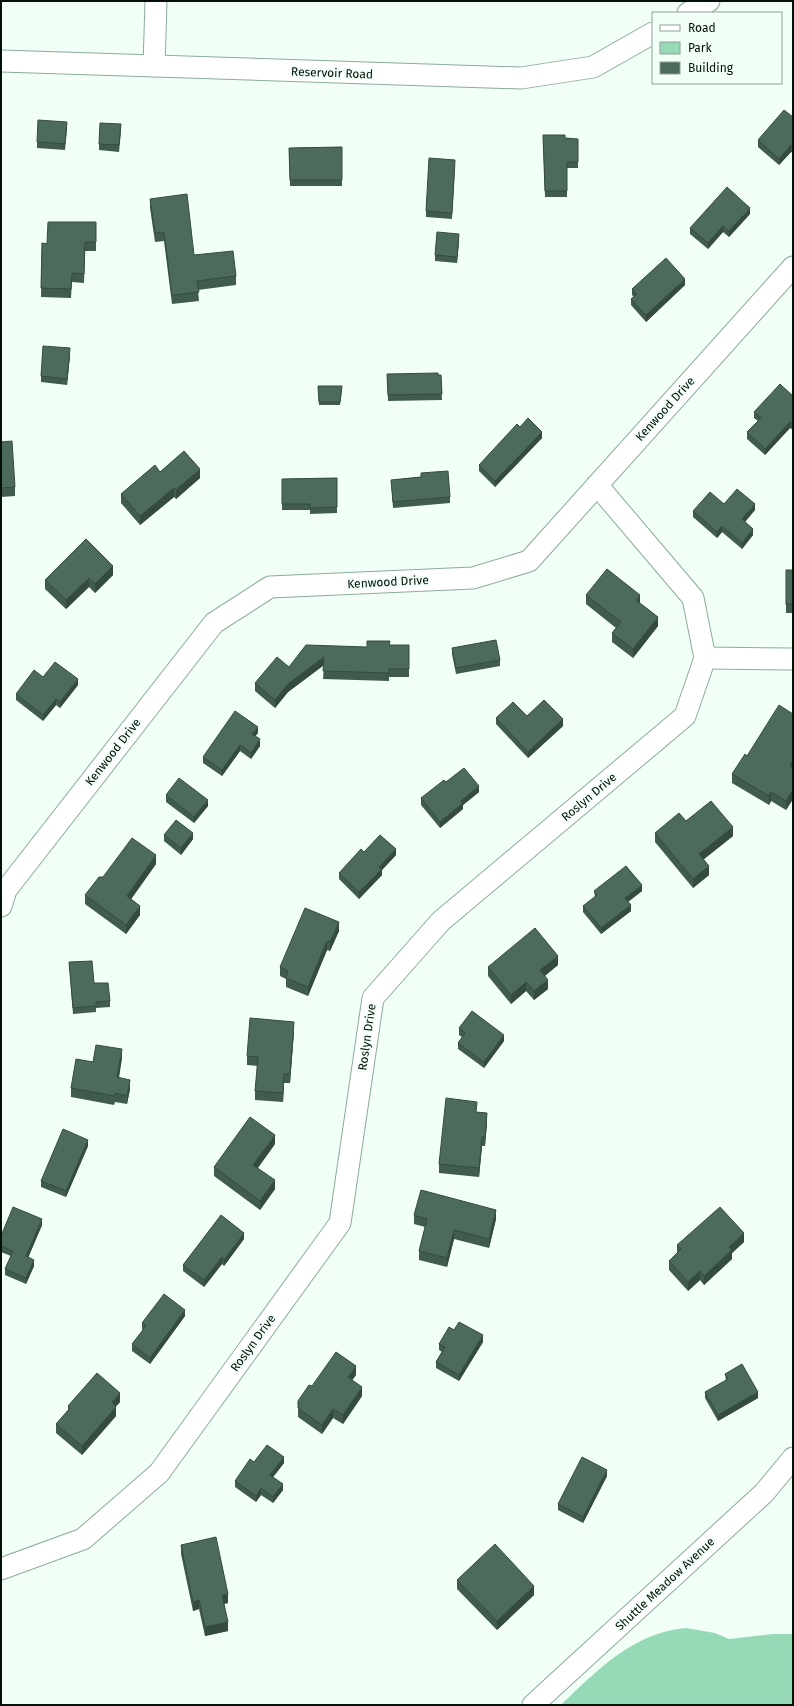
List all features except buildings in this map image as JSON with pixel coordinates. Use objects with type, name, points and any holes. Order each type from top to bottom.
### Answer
[{"type":"street","points":[[154,66],[156,1]]},
{"type":"street","points":[[690,12],[710,1]]},
{"type":"street","name":"Reservoir Road","points":[[1,61],[521,78],[593,66],[652,34]]},
{"type":"street","name":"Kenwood Drive","points":[[1,906],[6,890],[214,623],[270,587],[473,578],[529,561],[793,267]]},
{"type":"street","points":[[597,485],[693,598],[705,658],[793,659]]},
{"type":"street","name":"Roslyn Drive","points":[[1,1569],[83,1539],[159,1473],[340,1223],[373,998],[441,921],[685,716],[705,658]]},
{"type":"street","name":"Shuttle Meadow Avenue","points":[[533,1705],[764,1493],[793,1458]]},
{"type":"green space","points":[[686,1628],[715,1633],[729,1639],[773,1634],[793,1634],[793,1705],[561,1705],[602,1667],[633,1645],[649,1637],[667,1631]]}]
